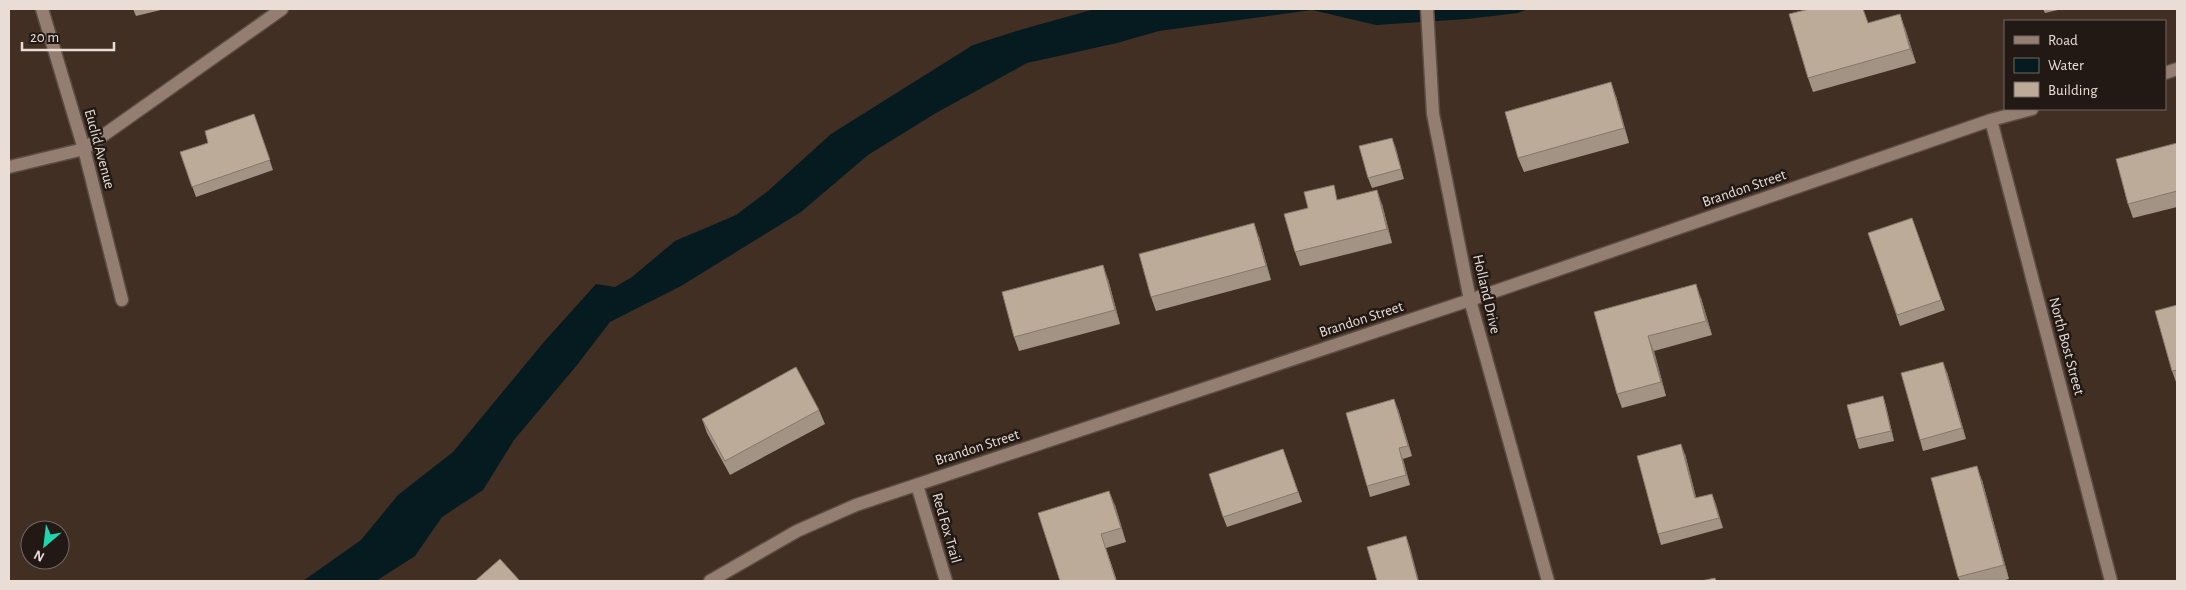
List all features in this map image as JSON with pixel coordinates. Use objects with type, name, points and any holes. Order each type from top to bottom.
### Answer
[{"type":"street","name":"Euclid Avenue","points":[[42,9],[84,149],[122,300]]},
{"type":"street","points":[[9,167],[84,149],[282,9]]},
{"type":"street","name":"Holland Drive","points":[[1427,9],[1433,114],[1470,300],[1548,581]]},
{"type":"street","name":"Brandon Street","points":[[710,581],[798,531],[856,505],[1470,300],[1992,120],[2028,110]]},
{"type":"street","name":"North Bost Street","points":[[1992,120],[2111,581]]},
{"type":"street","name":"Red Fox Trail","points":[[917,484],[946,581]]},
{"type":"water","points":[[1095,9],[1528,9],[1518,13],[1467,19],[1376,25],[1312,10],[1159,31],[1117,43],[1027,63],[936,113],[868,155],[801,212],[681,286],[610,322],[577,365],[514,440],[483,490],[442,517],[415,556],[376,581],[303,581],[361,540],[398,495],[453,452],[543,343],[596,284],[615,287],[632,277],[675,241],[736,215],[768,191],[831,134],[973,45]]},
{"type":"building","points":[[1809,9],[1863,9],[1868,23],[1900,14],[1910,49],[1808,78],[1789,14]]},
{"type":"building","points":[[1611,82],[1624,128],[1518,158],[1505,112]]},
{"type":"building","points":[[254,114],[270,160],[192,187],[180,152],[208,143],[205,131]]},
{"type":"building","points":[[1392,138],[1401,169],[1368,178],[1359,146]]},
{"type":"building","points":[[2177,143],[2177,191],[2128,204],[2116,159]]},
{"type":"building","points":[[1334,185],[1337,200],[1377,190],[1387,229],[1295,252],[1284,214],[1308,208],[1304,192]]},
{"type":"building","points":[[1912,218],[1941,300],[1897,315],[1868,233]]},
{"type":"building","points":[[1254,223],[1266,266],[1151,297],[1139,254]]},
{"type":"building","points":[[1103,265],[1115,310],[1014,337],[1002,292]]},
{"type":"building","points":[[1696,284],[1706,321],[1648,336],[1661,382],[1617,394],[1594,312]]},
{"type":"building","points":[[2177,305],[2177,370],[2172,371],[2155,311]]},
{"type":"building","points":[[1943,362],[1962,428],[1920,440],[1901,373]]},
{"type":"building","points":[[796,367],[819,410],[725,461],[702,419]]},
{"type":"building","points":[[1883,396],[1891,431],[1856,439],[1847,405]]},
{"type":"building","points":[[1394,399],[1408,446],[1399,448],[1406,475],[1367,486],[1346,413]]},
{"type":"building","points":[[1681,444],[1695,498],[1712,494],[1719,518],[1658,534],[1637,456]]},
{"type":"building","points":[[1283,449],[1298,492],[1223,517],[1209,474]]},
{"type":"building","points":[[1977,466],[2004,565],[1958,577],[1931,478]]},
{"type":"building","points":[[1109,491],[1121,528],[1101,534],[1116,581],[1060,581],[1038,513]]},
{"type":"building","points":[[1406,536],[1418,581],[1377,581],[1367,547]]},
{"type":"building","points":[[500,559],[520,581],[475,581]]},
{"type":"building","points":[[1715,578],[1716,581],[1701,581]]}]
